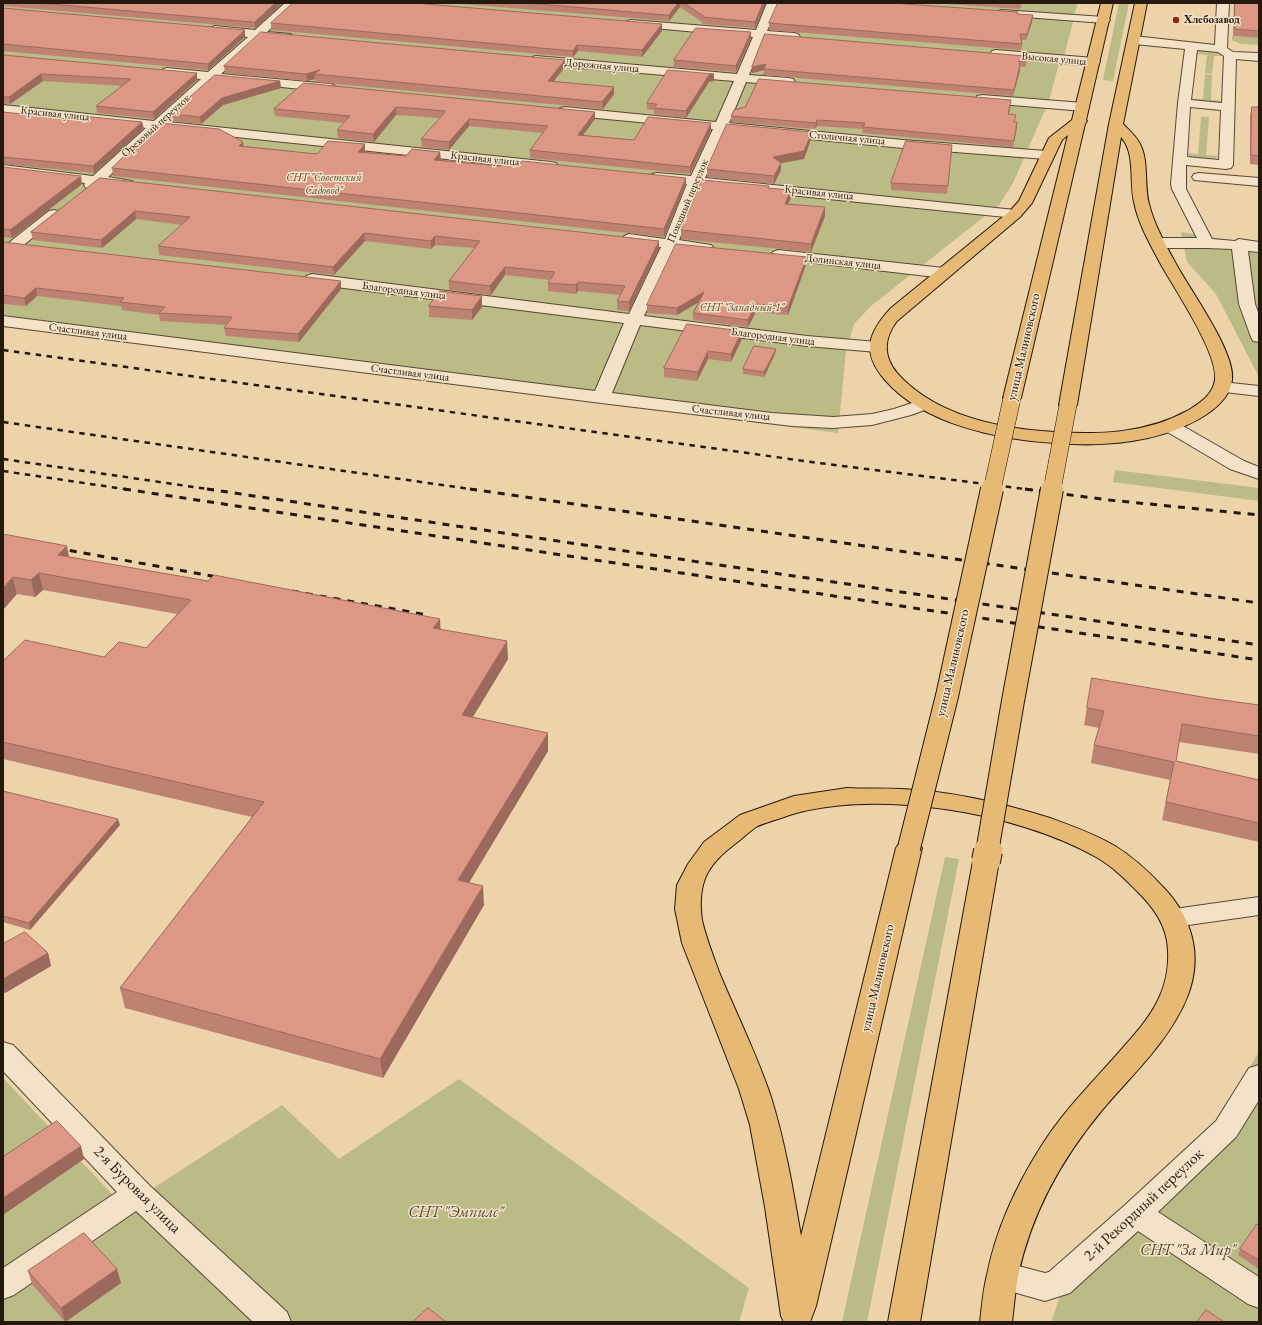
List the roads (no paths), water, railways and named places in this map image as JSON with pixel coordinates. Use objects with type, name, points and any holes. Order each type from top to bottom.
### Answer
[{"type":"highway","name":"улица Малиновского","points":[[797,1319],[909,848],[947,696],[1012,398],[1052,226],[1094,62],[1107,3]]},
{"type":"highway","points":[[904,1322],[1013,701],[1068,405],[1116,124],[1141,3]]},
{"type":"highway","points":[[1081,114],[1059,135],[1046,155],[1024,203],[1015,214],[886,322],[880,333],[877,347],[882,365],[893,381],[907,393],[924,404],[948,414],[997,429],[1025,435],[1056,438],[1086,438],[1142,433],[1170,426],[1191,417],[1207,406],[1218,395],[1225,378],[1221,359],[1146,219],[1140,200],[1134,146],[1116,124]]},
{"type":"highway","points":[[797,1319],[778,1191],[766,1130],[756,1095],[690,929],[688,902],[691,882],[702,861],[722,838],[747,821],[779,808],[808,801],[838,797],[873,796],[905,797],[959,804],[1003,813],[1042,824],[1077,837],[1105,851],[1139,878],[1158,896],[1174,918],[1181,944],[1181,973],[1172,1000],[1154,1031],[1087,1109],[1056,1148],[1032,1189],[1017,1228],[1003,1276],[996,1322]]},
{"type":"street","name":"Ореховый переулок","points":[[80,194],[98,180],[157,124],[292,3]]},
{"type":"street","name":"Походный переулок","points":[[601,398],[634,320],[670,244],[773,3]]},
{"type":"street","points":[[1223,3],[1228,107],[1226,164]]},
{"type":"street","points":[[988,12],[1104,20]]},
{"type":"street","points":[[619,22],[806,38]]},
{"type":"street","points":[[203,29],[297,38]]},
{"type":"street","points":[[1134,40],[1191,46],[1259,58]]},
{"type":"street","points":[[1191,46],[1184,103],[1179,168],[1179,189],[1207,243]]},
{"type":"street","name":"Высокая улица","points":[[981,53],[1094,62]]},
{"type":"street","name":"Дорожная улица","points":[[528,59],[804,84]]},
{"type":"street","points":[[157,71],[344,90]]},
{"type":"street","points":[[967,97],[1081,114]]},
{"type":"street","points":[[1184,103],[1228,107]]},
{"type":"street","name":"Красивая улица","points":[[3,109],[561,167]]},
{"type":"street","name":"Столичная улица","points":[[549,110],[1046,155]]},
{"type":"street","points":[[1179,168],[1226,164],[1259,170]]},
{"type":"street","points":[[1179,168],[1259,182]]},
{"type":"street","points":[[3,169],[140,185]]},
{"type":"street","name":"Красивая улица","points":[[640,175],[1015,214]]},
{"type":"street","points":[[9,243],[62,207]]},
{"type":"street","points":[[614,238],[716,249]]},
{"type":"street","points":[[9,243],[39,247]]},
{"type":"street","points":[[1158,243],[1239,244],[1259,247]]},
{"type":"street","points":[[1239,244],[1247,304],[1259,337]]},
{"type":"street","name":"Долинская улица","points":[[763,254],[944,273]]},
{"type":"street","name":"Благородная улица","points":[[297,277],[807,341],[877,347]]},
{"type":"street","name":"Счастливая улица","points":[[3,321],[601,398],[733,414],[816,422],[871,419],[892,415],[924,404]]},
{"type":"street","points":[[1222,387],[1259,391]]},
{"type":"street","points":[[1170,426],[1237,465],[1259,473]]},
{"type":"street","points":[[1174,918],[1259,906]]},
{"type":"street","name":"2-я Буровая улица","points":[[3,1053],[138,1194],[275,1322]]},
{"type":"street","name":"2-й Рекордный переулок","points":[[1003,1276],[1045,1287],[1059,1283],[1136,1214],[1226,1129],[1259,1076]]},
{"type":"street","points":[[3,1286],[138,1194]]},
{"type":"street","points":[[1136,1214],[1259,1294]]},
{"type":"railway","points":[[3,350],[819,463],[1033,490]]},
{"type":"railway","points":[[3,422],[477,490]]},
{"type":"railway","points":[[3,459],[214,490]]},
{"type":"railway","points":[[3,471],[131,490]]},
{"type":"railway","points":[[124,489],[1259,660]]},
{"type":"railway","points":[[207,489],[1259,645]]},
{"type":"railway","points":[[470,489],[1259,603]]},
{"type":"railway","points":[[1025,489],[1109,500],[1259,515]]},
{"type":"railway","points":[[56,548],[223,578]]},
{"type":"railway","points":[[292,591],[428,615]]},
{"type":"place","name":"Хлебозавод","points":[[1176,20]]},
{"type":"park label","name":"СНТ \"Советский Садовод\"","points":[[324,184]]},
{"type":"park label","name":"СНТ \"Западный-1\"","points":[[742,308]]},
{"type":"park label","name":"СНТ \"Эмпилс\"","points":[[456,1213]]},
{"type":"park label","name":"СНТ \"За Мир\"","points":[[1188,1251]]}]
